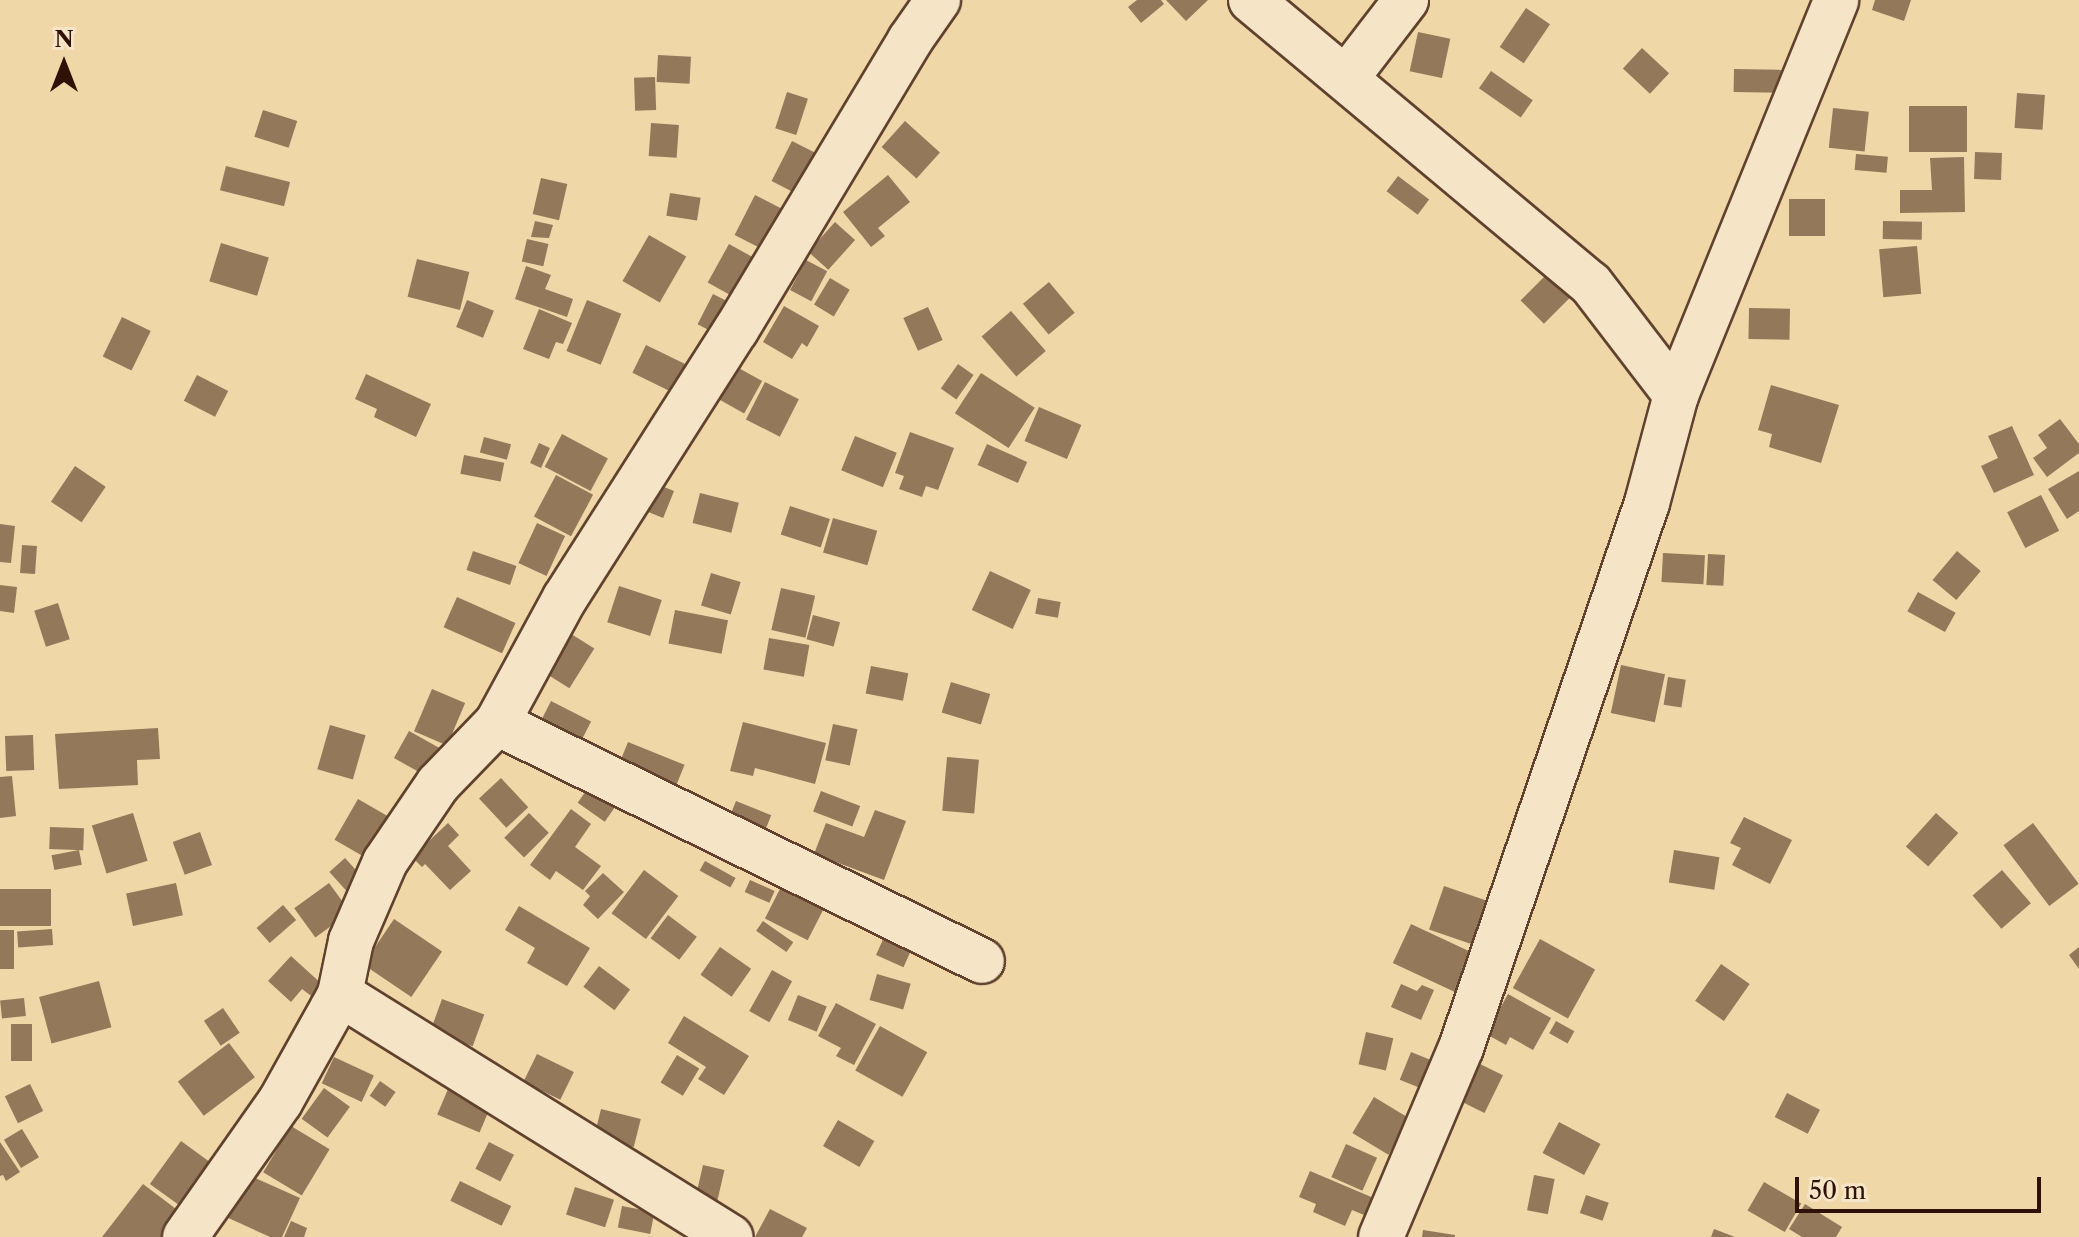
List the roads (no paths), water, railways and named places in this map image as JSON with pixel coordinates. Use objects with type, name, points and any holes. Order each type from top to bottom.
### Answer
[{"type":"street","points":[[185,1237],[280,1102],[340,994],[351,941],[385,862],[438,784],[497,723],[565,598],[736,330],[910,40],[938,0]]},
{"type":"street","points":[[1251,0],[1347,77],[1591,284],[1676,395]]},
{"type":"street","points":[[1347,77],[1406,0]]},
{"type":"street","points":[[1381,1237],[1461,1048],[1647,503],[1676,395],[1836,0]]},
{"type":"street","points":[[497,723],[982,961]]},
{"type":"street","points":[[340,994],[731,1237]]}]
